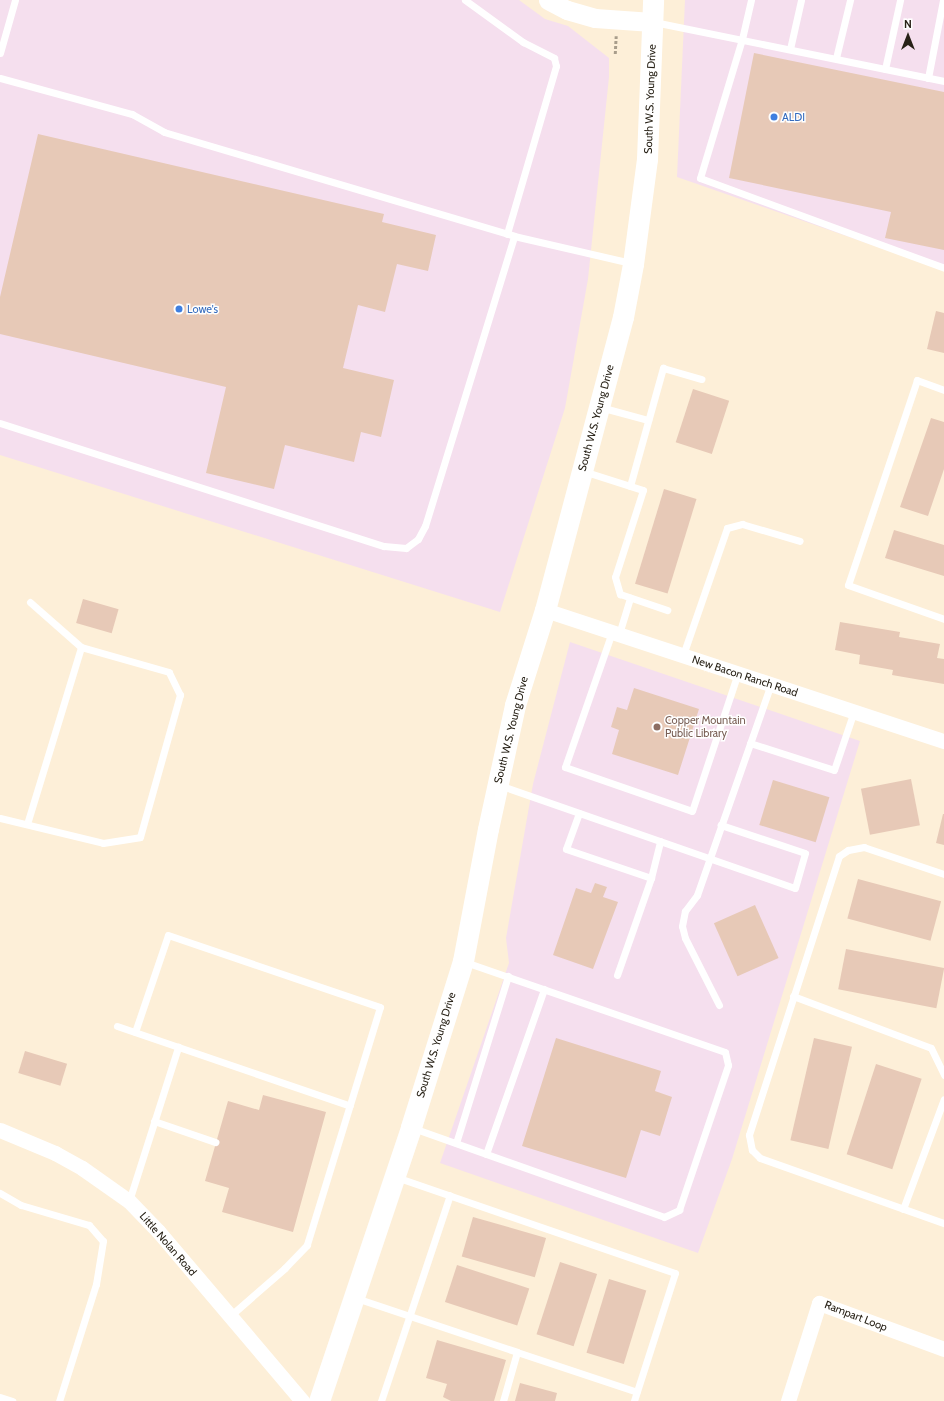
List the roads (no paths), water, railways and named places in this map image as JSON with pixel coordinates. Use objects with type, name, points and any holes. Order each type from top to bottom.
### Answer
[{"type":"main road","name":"South W.S. Young Drive","points":[[319,1401],[395,1176],[463,961],[497,784],[515,705],[545,610],[623,317],[633,264],[647,159],[653,0]]},
{"type":"street","points":[[548,0],[567,10],[595,18],[652,22]]},
{"type":"street","name":"New Bacon Ranch Road","points":[[545,610],[944,741]]},
{"type":"street","name":"Little Nolan Road","points":[[1,1132],[55,1153],[82,1168],[129,1201],[158,1231],[302,1401]]},
{"type":"street","name":"Rampart Loop","points":[[788,1401],[819,1302],[944,1350]]},
{"type":"lane","points":[[0,53],[15,0]]},
{"type":"lane","points":[[0,423],[384,546],[406,548],[418,539],[425,526],[511,235],[556,66],[554,58],[523,42],[465,0]]},
{"type":"lane","points":[[751,0],[742,39],[700,178],[944,268]]},
{"type":"lane","points":[[790,49],[801,0]]},
{"type":"lane","points":[[836,58],[850,0]]},
{"type":"lane","points":[[886,69],[900,0]]},
{"type":"lane","points":[[928,78],[943,0]]},
{"type":"lane","points":[[652,22],[944,81]]},
{"type":"lane","points":[[0,78],[132,114],[164,132],[511,235],[633,264]]},
{"type":"lane","points":[[630,486],[663,368],[701,379]]},
{"type":"lane","points":[[944,390],[917,380],[848,585],[944,619]]},
{"type":"lane","points":[[599,407],[648,420]]},
{"type":"lane","points":[[582,471],[643,490],[615,577],[620,594],[667,610]]},
{"type":"lane","points":[[683,655],[727,528],[742,524],[800,541]]},
{"type":"lane","points":[[630,598],[615,633],[565,767],[692,811],[738,673]]},
{"type":"lane","points":[[0,817],[102,843],[140,837],[180,695],[169,672],[81,647],[30,602]]},
{"type":"lane","points":[[27,824],[81,647]]},
{"type":"lane","points":[[719,1005],[685,938],[682,926],[685,911],[697,895],[771,684]]},
{"type":"lane","points":[[750,743],[834,770],[854,711]]},
{"type":"lane","points":[[497,784],[795,888],[805,853],[721,825]]},
{"type":"lane","points":[[579,813],[566,849],[651,878]]},
{"type":"lane","points":[[617,975],[651,878],[660,841]]},
{"type":"lane","points":[[944,874],[864,847],[848,850],[839,856],[792,996],[749,1135],[752,1150],[760,1158],[944,1223]]},
{"type":"lane","points":[[135,1032],[168,935],[380,1007],[307,1245],[285,1268],[230,1316]]},
{"type":"lane","points":[[411,1127],[664,1217],[679,1210],[728,1065],[724,1052],[463,961]]},
{"type":"lane","points":[[456,1143],[508,976]]},
{"type":"lane","points":[[486,1154],[544,989]]},
{"type":"lane","points":[[792,996],[931,1048],[944,1075]]},
{"type":"lane","points":[[117,1026],[350,1106]]},
{"type":"lane","points":[[129,1201],[178,1047]]},
{"type":"lane","points":[[903,1209],[944,1099]]},
{"type":"lane","points":[[154,1121],[215,1142]]},
{"type":"lane","points":[[395,1176],[675,1273],[634,1401]]},
{"type":"lane","points":[[0,1193],[21,1205],[89,1225],[103,1241],[96,1284],[59,1401]]},
{"type":"lane","points":[[381,1401],[450,1195]]},
{"type":"lane","points":[[354,1297],[409,1317],[637,1392]]},
{"type":"lane","points":[[503,1401],[517,1352]]},
{"type":"lane","points":[[0,1398],[12,1401]]},
{"type":"place","name":"ALDI","points":[[774,117]]},
{"type":"place","name":"Lowe's","points":[[179,309]]},
{"type":"place","name":"Copper Mountain Public Library","points":[[657,727]]}]
